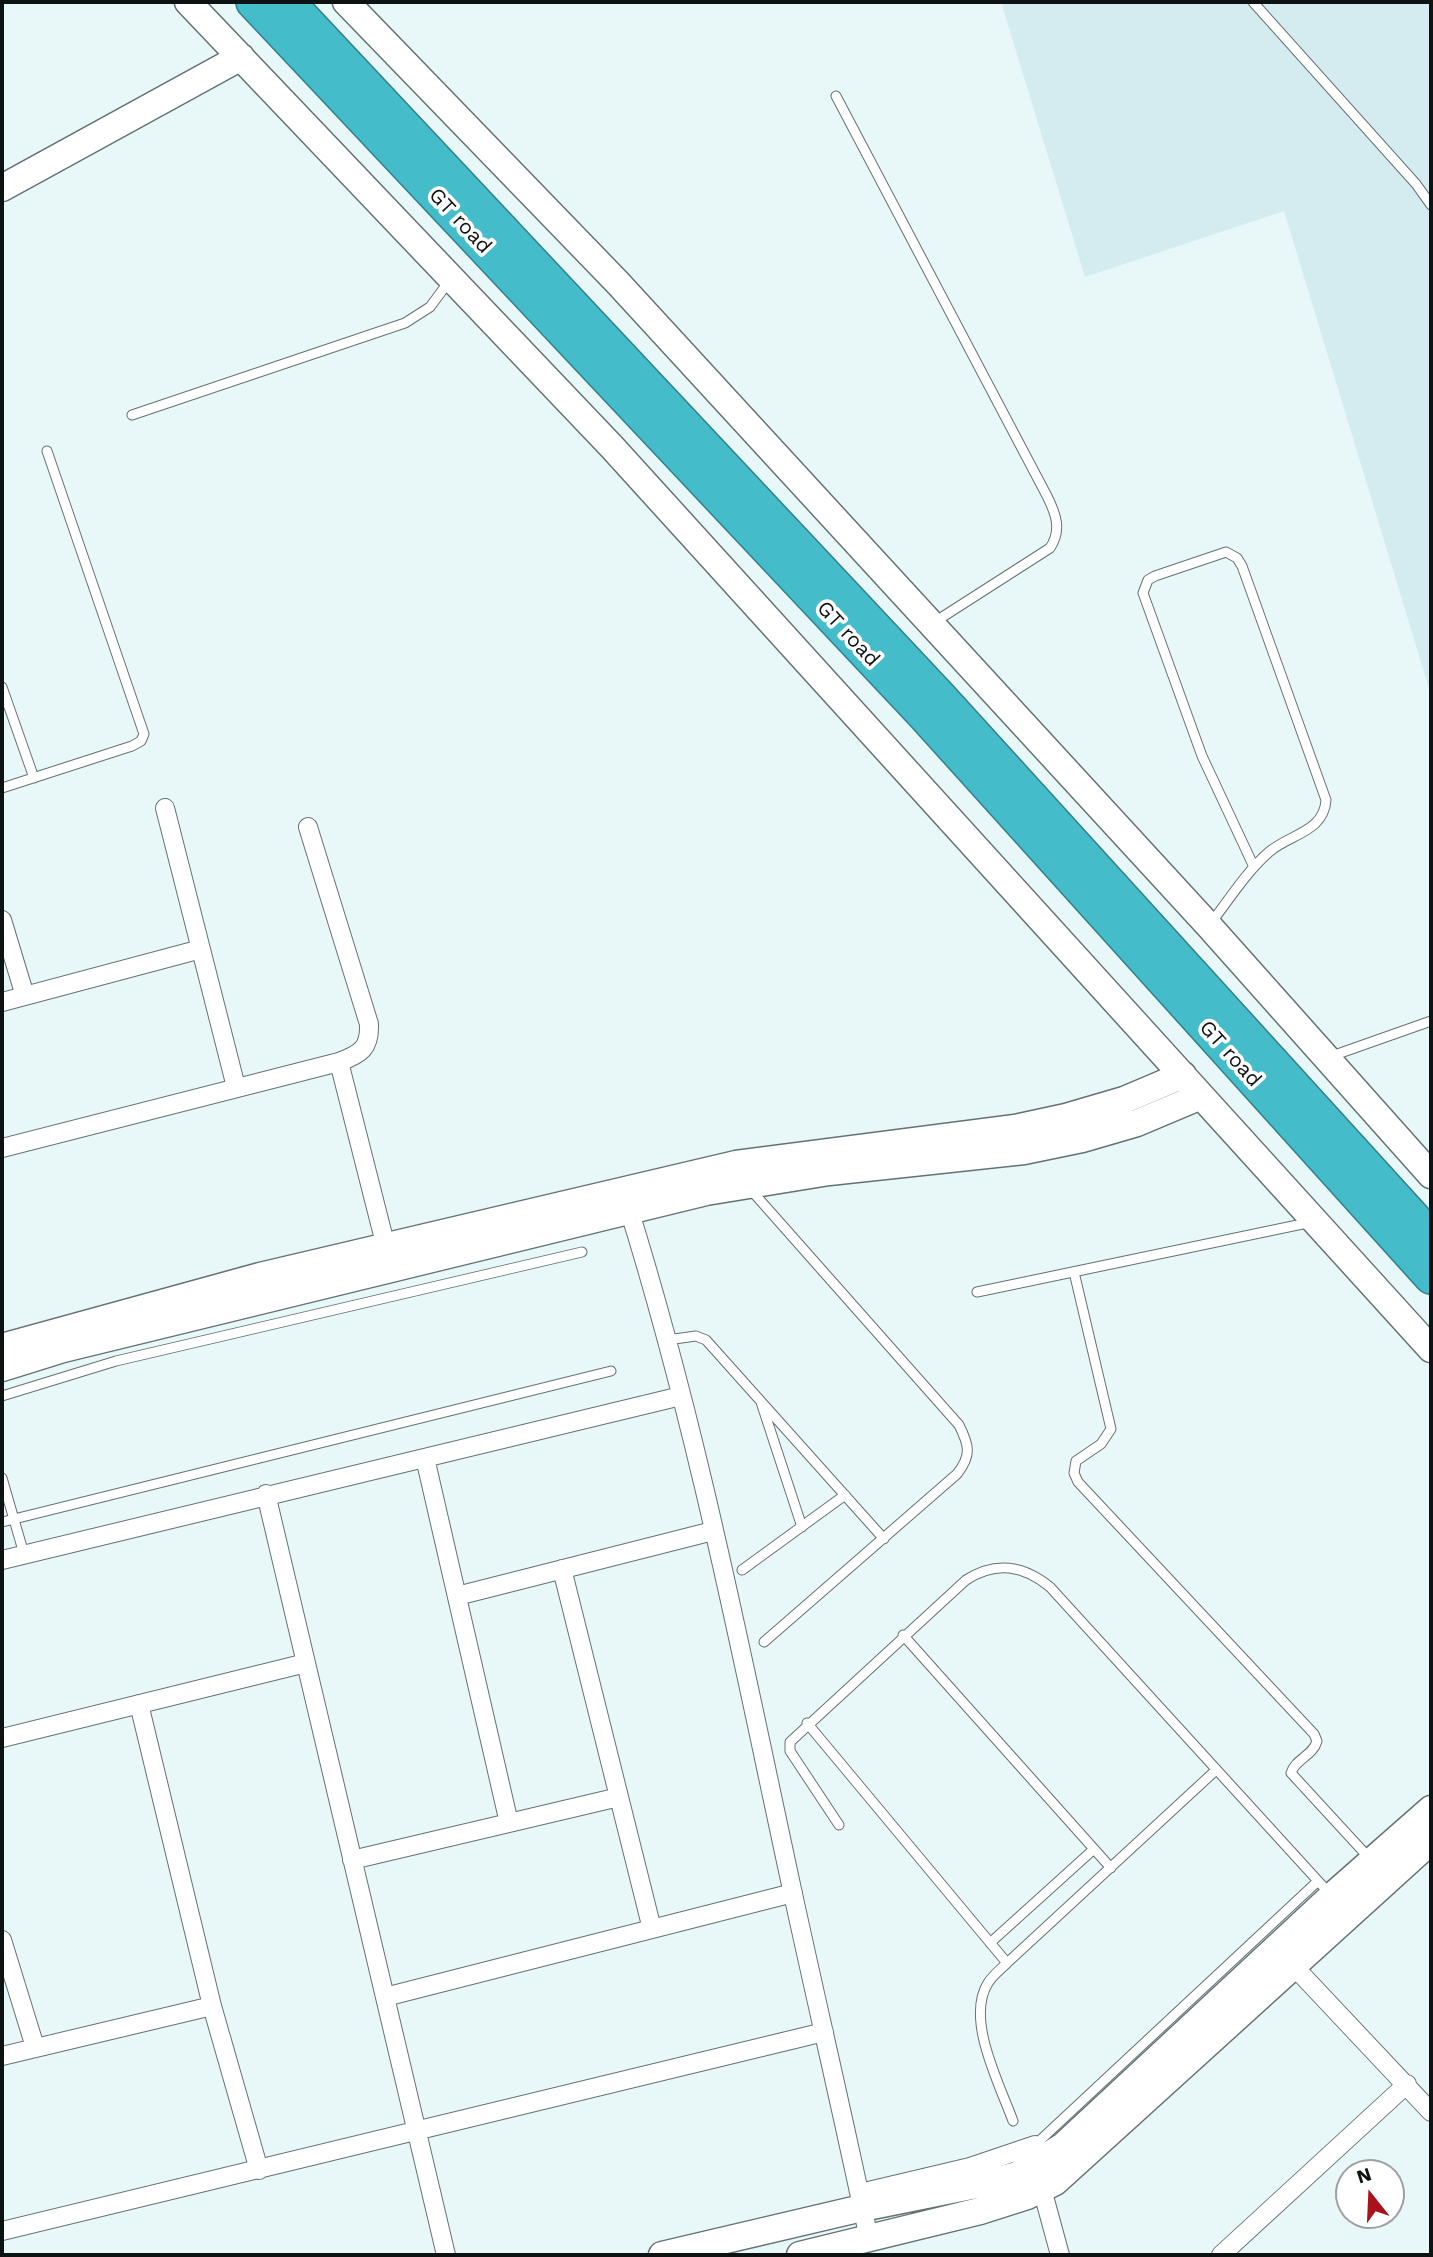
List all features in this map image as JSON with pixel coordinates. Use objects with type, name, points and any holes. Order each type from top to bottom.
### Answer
[{"type":"highway","name":"GT road","points":[[253,2],[924,715],[1431,1277]]},
{"type":"highway","name":"GT road","points":[[288,2],[941,698],[1431,1237]]},
{"type":"street","points":[[188,2],[612,447],[1431,1349]]},
{"type":"street","points":[[346,2],[617,282],[1209,926],[1431,1175]]},
{"type":"street","points":[[2,188],[241,57]]},
{"type":"street","points":[[165,808],[236,1087]]},
{"type":"street","points":[[2,1148],[339,1062],[363,1052],[370,1041],[369,1024],[308,827]]},
{"type":"street","points":[[2,920],[25,996]]},
{"type":"street","points":[[2,1002],[201,949]]},
{"type":"street","points":[[339,1062],[389,1259]]},
{"type":"street","points":[[2,1368],[389,1259],[626,1200],[736,1164],[1015,1128],[1124,1100],[1182,1075]]},
{"type":"street","points":[[626,1200],[1024,1151],[1137,1123],[1201,1096]]},
{"type":"street","points":[[626,1200],[667,1340],[713,1531],[767,1763],[869,2239]]},
{"type":"street","points":[[2,1347],[261,1276],[389,1259]]},
{"type":"street","points":[[2,1560],[266,1494],[681,1396]]},
{"type":"street","points":[[425,1458],[509,1823]]},
{"type":"street","points":[[266,1494],[446,2255]]},
{"type":"street","points":[[457,1595],[713,1531]]},
{"type":"street","points":[[562,1569],[652,1929]]},
{"type":"street","points":[[2,1738],[306,1663]]},
{"type":"street","points":[[139,1704],[212,2006],[259,2170]]},
{"type":"street","points":[[352,1860],[619,1797]]},
{"type":"street","points":[[800,2255],[980,2211],[1055,2182],[1284,1957],[1325,1889],[1371,1861],[1431,1809]]},
{"type":"street","points":[[861,2200],[981,2184],[1031,2167],[1063,2146],[1284,1957],[1431,1841]]},
{"type":"street","points":[[385,1997],[793,1893]]},
{"type":"street","points":[[2,1940],[35,2047]]},
{"type":"street","points":[[1284,1957],[1431,2112]]},
{"type":"street","points":[[2,2056],[212,2006]]},
{"type":"street","points":[[2,2231],[824,2032]]},
{"type":"street","points":[[1221,2255],[1407,2084]]},
{"type":"street","points":[[662,2255],[861,2200],[1035,2145]]},
{"type":"street","points":[[1042,2189],[1060,2255]]},
{"type":"lane","points":[[1253,2],[1416,184],[1431,205]]},
{"type":"lane","points":[[835,96],[1047,496],[1058,526],[1057,538],[1050,548],[932,624]]},
{"type":"lane","points":[[132,415],[405,323],[430,307],[452,279]]},
{"type":"lane","points":[[2,788],[132,746],[141,741],[145,734],[47,451]]},
{"type":"lane","points":[[1209,926],[1254,867],[1271,850],[1320,821],[1325,812],[1326,800],[1242,566],[1237,558],[1226,552],[1155,576],[1148,580],[1143,593],[1202,757],[1254,867]]},
{"type":"lane","points":[[2,687],[34,778]]},
{"type":"lane","points":[[1327,1058],[1431,1021]]},
{"type":"lane","points":[[746,1184],[959,1425],[966,1438],[968,1460],[957,1474],[764,1642]]},
{"type":"lane","points":[[978,1292],[1315,1222]]},
{"type":"lane","points":[[2,1396],[116,1361],[582,1252]]},
{"type":"lane","points":[[1074,1272],[1111,1429],[1101,1444],[1076,1461],[1074,1473],[1078,1482],[1314,1734],[1317,1741],[1314,1750],[1293,1766],[1291,1773],[1371,1861]]},
{"type":"lane","points":[[667,1340],[696,1336],[706,1340],[760,1397],[884,1539]]},
{"type":"lane","points":[[2,1522],[611,1371]]},
{"type":"lane","points":[[760,1397],[802,1527]]},
{"type":"lane","points":[[2,1478],[24,1554]]},
{"type":"lane","points":[[742,1570],[845,1495]]},
{"type":"lane","points":[[839,1825],[790,1752],[790,1742],[807,1723],[903,1635],[977,1572],[1003,1566],[1028,1572],[1050,1587],[1215,1772],[1325,1889],[1035,2145]]},
{"type":"lane","points":[[903,1635],[1111,1868]]},
{"type":"lane","points":[[807,1723],[1007,1963]]},
{"type":"lane","points":[[1013,2121],[980,2021],[981,2002],[988,1983],[1215,1772]]},
{"type":"lane","points":[[990,1943],[1094,1849]]},
{"type":"shaded area","points":[[1001,2],[1431,2],[1431,695],[1284,211],[1085,277]]}]
